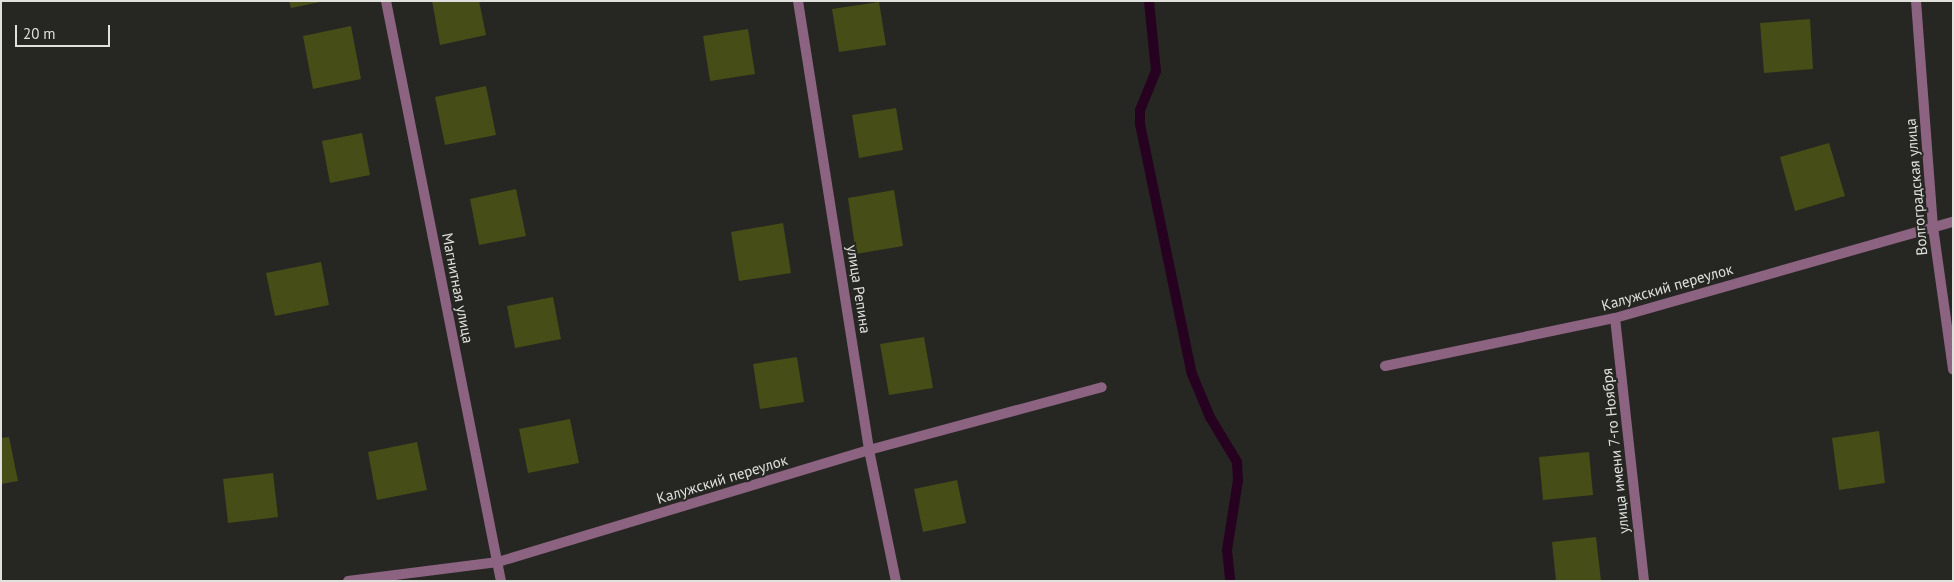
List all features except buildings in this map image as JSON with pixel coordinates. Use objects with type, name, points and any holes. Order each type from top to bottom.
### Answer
[{"type":"street","name":"Магнитная улица","points":[[386,1],[502,581]]},
{"type":"street","name":"улица Репина","points":[[798,1],[869,450],[896,581]]},
{"type":"street","name":"Волгоградская улица","points":[[1916,1],[1933,227],[1953,370]]},
{"type":"street","name":"Калужский переулок","points":[[1385,366],[1615,318],[1953,222]]},
{"type":"street","name":"улица имени 7-го Ноября","points":[[1615,318],[1644,581]]},
{"type":"street","name":"Калужский переулок","points":[[348,581],[498,562],[869,450],[1102,387]]},
{"type":"waterway","points":[[1149,1],[1156,71],[1140,110],[1140,124],[1192,374],[1210,417],[1237,462],[1238,480],[1227,550],[1230,581]]}]
